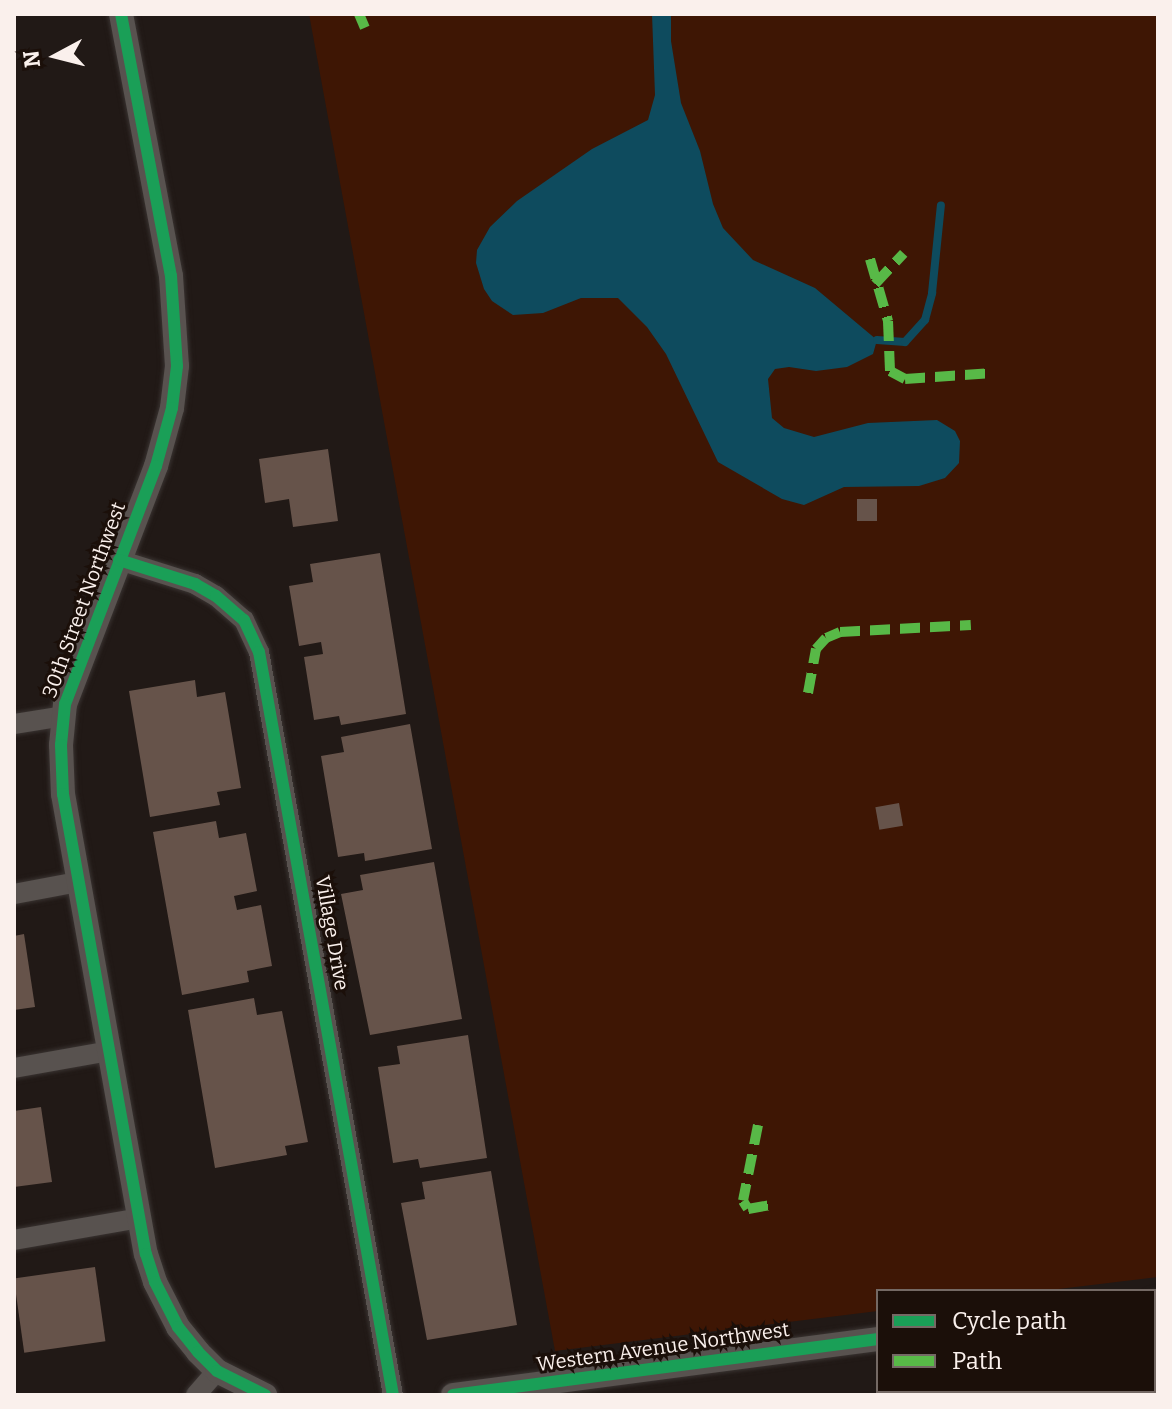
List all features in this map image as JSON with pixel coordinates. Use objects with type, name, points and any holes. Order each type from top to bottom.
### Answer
[{"type":"street","name":"30th Street Northwest","points":[[121,14],[171,276],[177,366],[164,441],[79,659],[64,716],[60,771],[140,1218],[161,1298],[192,1345],[217,1371]]},
{"type":"street","name":"Village Drive","points":[[119,560],[195,584],[216,596],[244,620],[259,652],[393,1395]]},
{"type":"street","points":[[14,724],[64,716]]},
{"type":"street","points":[[14,894],[78,882]]},
{"type":"street","points":[[14,1068],[109,1051]]},
{"type":"street","points":[[14,1240],[140,1218]]},
{"type":"street","name":"Western Avenue Northwest","points":[[453,1395],[876,1339]]},
{"type":"street","points":[[196,1395],[217,1371],[265,1395]]},
{"type":"shaded area","points":[[309,14],[1158,14],[1158,1277],[1059,1289],[876,1289],[876,1311],[555,1351]]},
{"type":"water","points":[[652,14],[671,14],[671,41],[681,103],[700,151],[713,204],[723,228],[753,260],[815,288],[877,340],[873,354],[847,367],[816,371],[789,367],[775,369],[768,379],[772,418],[784,428],[814,437],[868,423],[937,420],[955,431],[960,441],[959,463],[945,478],[919,486],[844,487],[804,505],[782,499],[718,462],[666,354],[647,327],[618,298],[581,298],[543,313],[513,315],[492,301],[484,289],[476,263],[477,250],[490,227],[517,201],[592,149],[648,120],[655,95]]},
{"type":"building","points":[[328,449],[338,521],[293,527],[289,499],[265,503],[259,459]]},
{"type":"building","points":[[857,499],[877,499],[877,521],[857,521]]},
{"type":"building","points":[[380,553],[406,714],[341,725],[339,716],[314,720],[304,657],[323,654],[321,642],[299,646],[289,586],[313,582],[310,564]]},
{"type":"building","points":[[195,680],[197,697],[225,692],[241,788],[217,792],[220,805],[150,817],[129,691]]},
{"type":"building","points":[[410,724],[432,849],[365,861],[364,853],[338,857],[321,756],[344,752],[341,737]]},
{"type":"building","points":[[899,803],[903,826],[879,830],[875,807]]},
{"type":"building","points":[[216,821],[219,838],[246,833],[257,891],[234,896],[237,910],[261,905],[272,966],[247,971],[249,982],[182,995],[153,832]]},
{"type":"building","points":[[434,862],[462,1019],[370,1035],[341,894],[363,890],[360,875]]},
{"type":"building","points":[[24,934],[35,1007],[14,1010],[14,936]]},
{"type":"building","points":[[254,998],[257,1015],[282,1011],[308,1142],[285,1146],[287,1155],[215,1168],[188,1010]]},
{"type":"building","points":[[468,1035],[487,1158],[420,1168],[418,1159],[393,1163],[378,1067],[400,1064],[397,1046]]},
{"type":"building","points":[[41,1107],[52,1182],[14,1187],[14,1111]]},
{"type":"building","points":[[491,1171],[517,1325],[427,1340],[401,1203],[425,1199],[422,1182]]},
{"type":"building","points":[[95,1267],[105,1341],[24,1353],[14,1278]]},
{"type":"waterway","points":[[877,340],[905,342],[925,320],[932,293],[941,205]]},
{"type":"marked path","points":[[359,14],[365,28]]},
{"type":"marked path","points":[[875,284],[904,253]]},
{"type":"marked path","points":[[870,259],[888,321],[890,371],[905,379],[993,373]]},
{"type":"marked path","points":[[808,693],[816,649],[826,638],[840,632],[971,625]]},
{"type":"marked path","points":[[758,1125],[743,1201],[748,1209],[777,1204]]},
{"type":"cycle path","points":[[121,14],[171,276],[177,366],[172,408],[156,466],[65,704],[61,745],[63,794],[146,1254],[155,1282],[178,1327],[198,1352],[217,1371],[265,1395]]},
{"type":"cycle path","points":[[119,560],[195,584],[216,596],[244,620],[259,652],[393,1395]]},
{"type":"cycle path","points":[[453,1395],[876,1339]]}]
